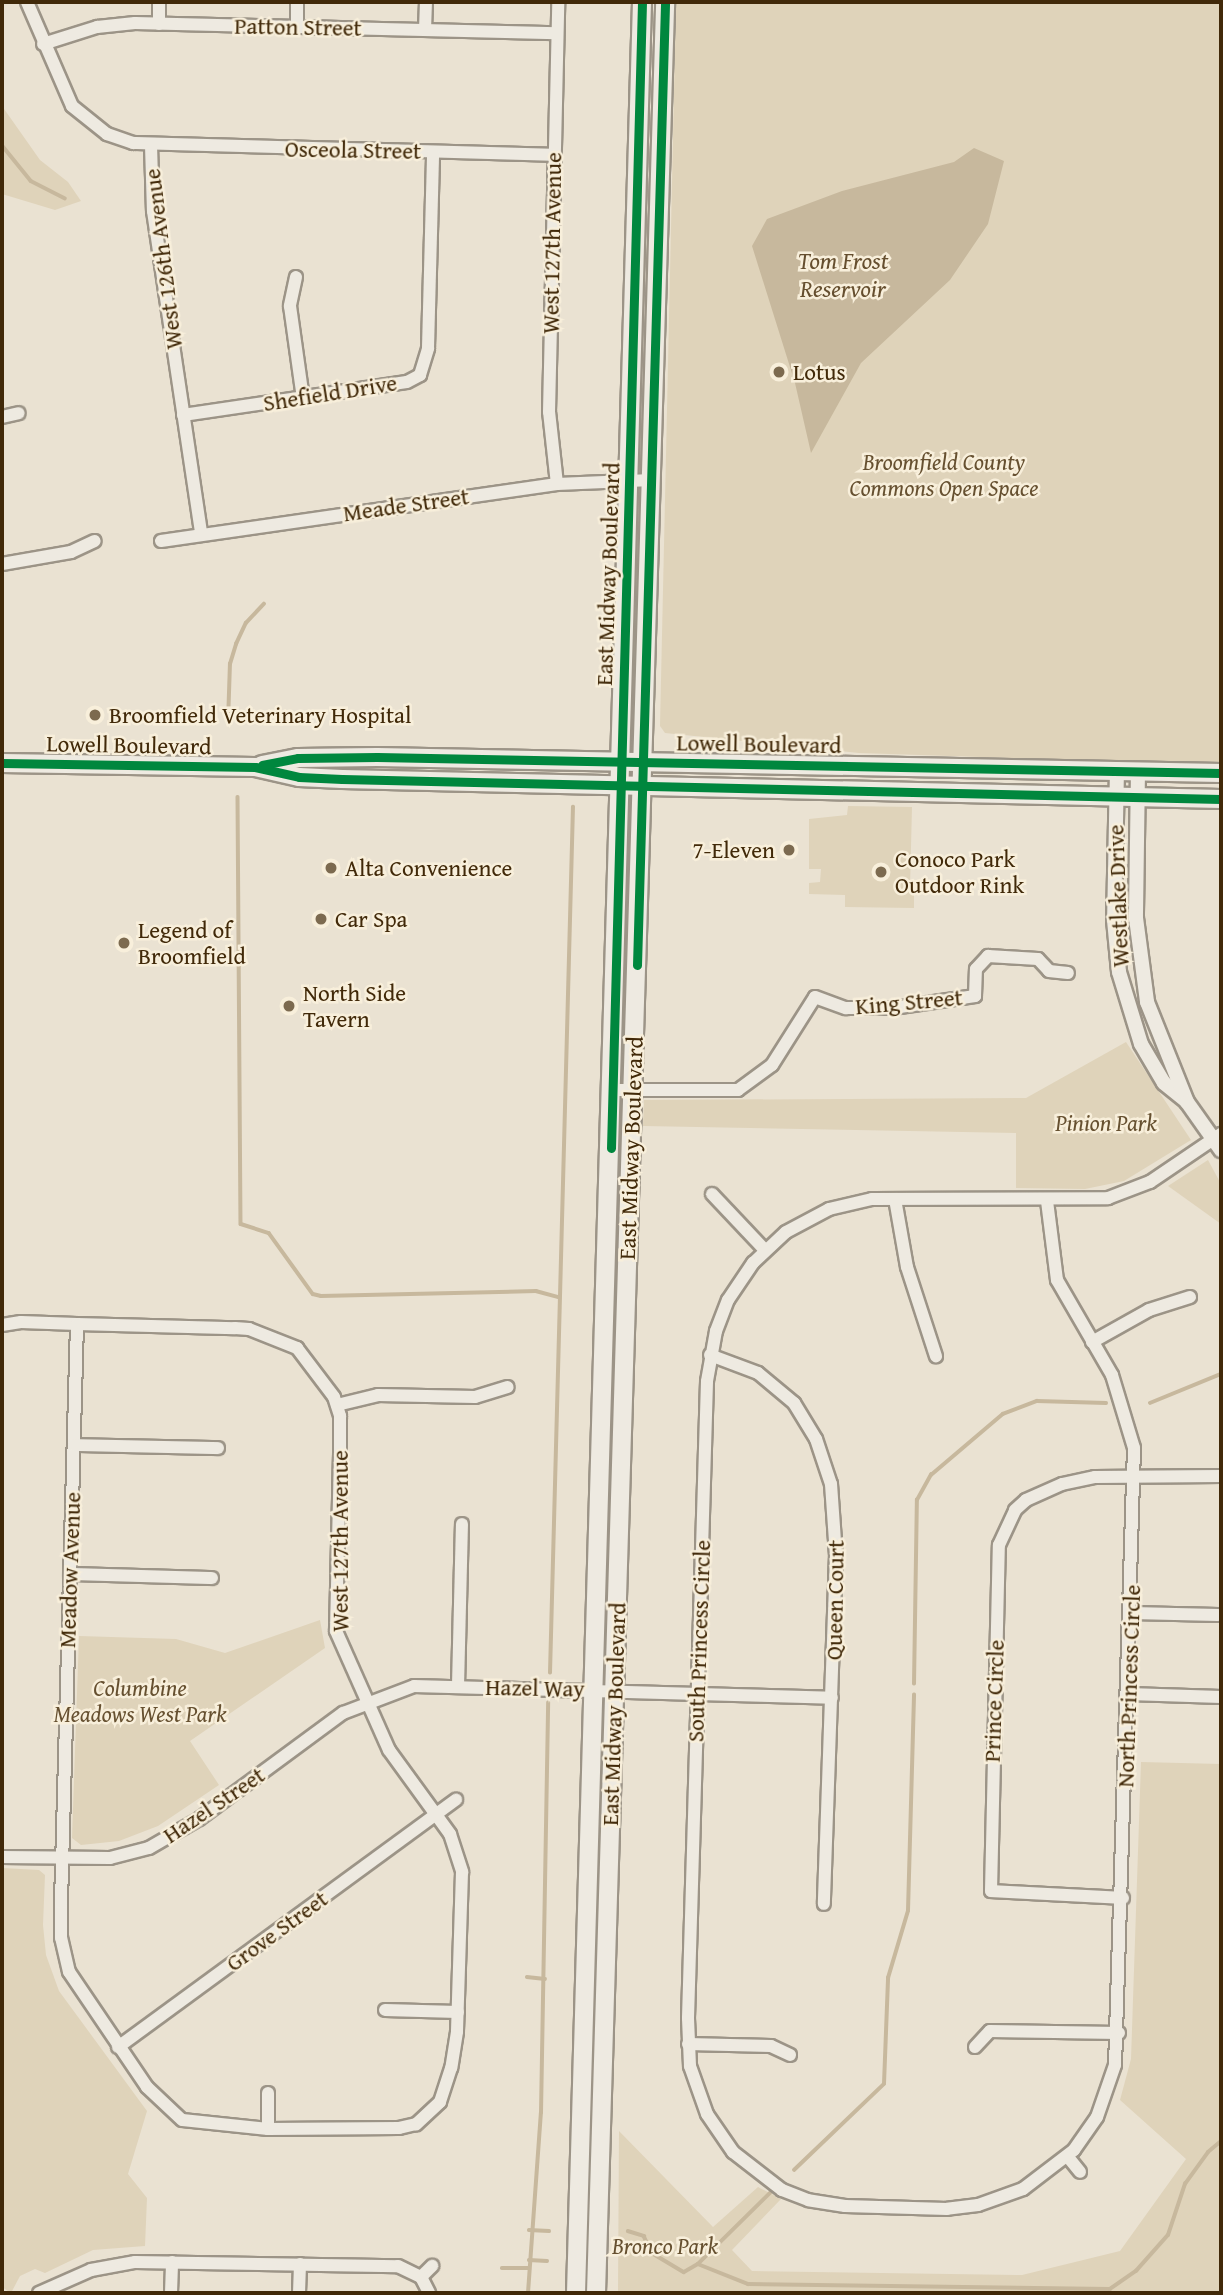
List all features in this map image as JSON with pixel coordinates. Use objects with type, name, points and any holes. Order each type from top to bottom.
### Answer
[{"type":"main road","name":"East Midway Boulevard","points":[[576,2293],[642,2]]},
{"type":"main road","name":"East Midway Boulevard","points":[[596,2293],[665,2]]},
{"type":"main road","name":"Lowell Boulevard","points":[[255,767],[298,758],[458,758],[1221,773]]},
{"type":"main road","points":[[371,780],[400,770],[450,771],[458,758]]},
{"type":"main road","name":"Lowell Boulevard","points":[[2,763],[255,767],[299,777],[371,780],[1221,799]]},
{"type":"main road","points":[[991,792],[993,785],[1002,779],[1068,768]]},
{"type":"street","name":"West 126th Avenue","points":[[27,2],[64,95],[82,117],[107,134],[151,145],[153,211],[201,534]]},
{"type":"street","points":[[159,2],[159,24]]},
{"type":"street","points":[[297,2],[297,27]]},
{"type":"street","points":[[425,30],[426,2]]},
{"type":"street","name":"West 127th Avenue","points":[[557,484],[549,412],[558,2]]},
{"type":"street","name":"Patton Street","points":[[43,44],[97,27],[159,24],[557,33]]},
{"type":"street","name":"Osceola Street","points":[[151,145],[554,155]]},
{"type":"street","name":"Shefield Drive","points":[[183,415],[424,380],[428,348],[433,152]]},
{"type":"street","points":[[296,277],[290,306],[303,398]]},
{"type":"street","points":[[2,417],[19,413]]},
{"type":"street","name":"Meade Street","points":[[161,541],[557,484],[652,480]]},
{"type":"street","points":[[2,564],[71,552],[95,541]]},
{"type":"street","name":"Westlake Drive","points":[[1118,769],[1114,920],[1119,972],[1141,1044],[1164,1083],[1187,1102],[1219,1141]]},
{"type":"street","name":"Westlake Drive","points":[[1138,770],[1136,918],[1142,980],[1157,1032],[1187,1102]]},
{"type":"street","name":"King Street","points":[[612,1090],[738,1090],[772,1065],[815,998],[846,1008],[893,1008],[975,996],[976,969],[988,956],[1038,959],[1049,971],[1068,973]]},
{"type":"street","name":"South Princess Circle","points":[[1068,2157],[1023,2189],[978,2205],[947,2210],[858,2207],[807,2200],[762,2177],[725,2143],[701,2100],[688,2044],[697,1693],[710,1354],[729,1300],[765,1250],[798,1225],[829,1209],[895,1199],[1047,1201],[1108,1198],[1133,1190],[1219,1141]]},
{"type":"street","points":[[712,1194],[765,1250]]},
{"type":"street","points":[[895,1199],[907,1267],[936,1356]]},
{"type":"street","name":"North Princess Circle","points":[[1047,1201],[1058,1280],[1125,1407],[1135,1477],[1119,2033],[1108,2094],[1068,2157]]},
{"type":"street","points":[[1092,1342],[1149,1310],[1190,1297]]},
{"type":"street","name":"West 127th Avenue","points":[[2,1325],[78,1324],[249,1329],[297,1348],[316,1368],[337,1405],[336,1631],[389,1751],[450,1834],[462,1872],[458,2012],[444,2093],[425,2119]]},
{"type":"street","name":"Meadow Avenue","points":[[78,1324],[62,1858],[61,1938],[66,1964],[79,1992],[118,2047],[165,2109],[183,2120],[268,2129],[399,2129],[425,2119]]},
{"type":"street","name":"Queen Court","points":[[710,1354],[758,1373],[788,1397],[803,1415],[824,1459],[836,1518],[824,1904]]},
{"type":"street","points":[[337,1405],[377,1395],[475,1397],[507,1387]]},
{"type":"street","points":[[74,1445],[218,1448]]},
{"type":"street","points":[[1135,1477],[1221,1476]]},
{"type":"street","name":"Prince Circle","points":[[1123,1898],[991,1891],[998,1561],[1008,1520],[1026,1500],[1084,1478],[1135,1477]]},
{"type":"street","points":[[458,1686],[462,1524]]},
{"type":"street","points":[[70,1574],[212,1578]]},
{"type":"street","points":[[1132,1614],[1218,1615]]},
{"type":"street","name":"Hazel Way","points":[[366,1702],[414,1686],[594,1689],[832,1698]]},
{"type":"street","points":[[1129,1694],[1221,1697]]},
{"type":"street","name":"Hazel Street","points":[[2,1857],[110,1858],[141,1851],[167,1839],[343,1713],[366,1702]]},
{"type":"street","points":[[436,1815],[456,1800]]},
{"type":"street","name":"Grove Street","points":[[118,2047],[436,1815]]},
{"type":"street","points":[[385,2010],[458,2012]]},
{"type":"street","points":[[975,2047],[990,2031],[1119,2033]]},
{"type":"street","points":[[688,2044],[771,2046],[790,2055]]},
{"type":"street","points":[[268,2093],[268,2129]]},
{"type":"street","points":[[1068,2157],[1080,2172]]},
{"type":"street","points":[[171,2293],[172,2262]]},
{"type":"street","points":[[32,2292],[101,2266],[172,2262],[398,2266],[421,2277],[429,2293]]},
{"type":"street","points":[[299,2293],[300,2264]]},
{"type":"street","points":[[421,2277],[432,2266]]},
{"type":"green space","name":"Broomfield County Commons Open Space","points":[[676,2],[1221,2],[1221,765],[859,753],[665,733],[660,726]]},
{"type":"green space","points":[[2,106],[40,160],[68,182],[81,201],[55,210],[2,194]]},
{"type":"green space","points":[[848,806],[912,807],[910,887],[914,888],[914,908],[845,907],[845,895],[809,894],[809,883],[820,882],[821,869],[809,869],[809,819],[847,815]]},
{"type":"green space","name":"Pinion Park","points":[[1126,1042],[1191,1140],[1124,1181],[1085,1189],[1016,1188],[1016,1133],[643,1126],[644,1100],[1026,1098]]},
{"type":"green space","points":[[1208,1160],[1221,1184],[1221,1224],[1168,1186]]},
{"type":"green space","name":"Columbine Meadows West Park","points":[[320,1620],[325,1648],[190,1741],[219,1785],[158,1826],[119,1841],[81,1845],[72,1838],[79,1636],[176,1639],[225,1653]]},
{"type":"green space","name":"Bronco Park","points":[[1141,1762],[1221,1764],[1221,2293],[618,2293],[619,2131],[713,2227],[758,2187],[781,2199],[732,2250],[752,2271],[1022,2275],[1120,2251],[1186,2159],[1120,2100],[1131,2059]]},
{"type":"green space","points":[[2,1868],[39,1870],[45,1875],[43,1925],[46,1955],[59,1991],[147,2111],[128,2174],[147,2198],[145,2246],[93,2250],[45,2273],[35,2269],[20,2276],[11,2293],[2,2287]]},
{"type":"water","name":"Tom Frost Reservoir","points":[[974,148],[1004,161],[988,224],[950,280],[861,363],[811,453],[795,383],[752,246],[767,219],[842,191],[954,162]]},
{"type":"waterway","points":[[2,145],[31,181],[65,198]]},
{"type":"waterway","points":[[228,723],[230,664],[236,644],[246,623],[264,604]]},
{"type":"waterway","points":[[238,797],[241,1224],[269,1233],[313,1294],[321,1296],[536,1291],[558,1297]]},
{"type":"waterway","points":[[550,1673],[573,807]]},
{"type":"waterway","points":[[1150,1403],[1221,1374]]},
{"type":"waterway","points":[[914,1684],[917,1500],[931,1475],[1003,1414],[1037,1401],[1106,1403]]},
{"type":"waterway","points":[[794,2170],[884,2084],[888,1978],[908,1911],[914,1695]]},
{"type":"waterway","points":[[528,2293],[541,2113],[548,1703]]},
{"type":"waterway","points":[[527,1977],[545,1979]]},
{"type":"waterway","points":[[698,2264],[748,2284],[1110,2289],[1136,2271],[1168,2235],[1185,2184],[1208,2152],[1221,2141]]},
{"type":"waterway","points":[[628,2231],[644,2236],[652,2253],[684,2272],[698,2264],[770,2193]]},
{"type":"waterway","points":[[529,2230],[549,2231]]},
{"type":"waterway","points":[[529,2260],[547,2261]]},
{"type":"waterway","points":[[502,2268],[528,2268]]},
{"type":"cycle path","points":[[611,1148],[642,2]]},
{"type":"cycle path","points":[[637,965],[665,2]]},
{"type":"cycle path","points":[[262,765],[298,758],[377,757],[1221,773]]},
{"type":"cycle path","points":[[2,763],[255,767],[299,777],[342,779],[1221,799]]},
{"type":"place","name":"Lotus","points":[[779,372]]},
{"type":"place","name":"Broomfield Veterinary Hospital","points":[[95,715]]},
{"type":"place","name":"7-Eleven","points":[[789,850]]},
{"type":"place","name":"Alta Convenience","points":[[331,868]]},
{"type":"place","name":"Conoco Park Outdoor Rink","points":[[881,872]]},
{"type":"place","name":"Car Spa","points":[[321,919]]},
{"type":"place","name":"Legend of Broomfield","points":[[124,943]]},
{"type":"place","name":"North Side Tavern","points":[[289,1006]]}]
